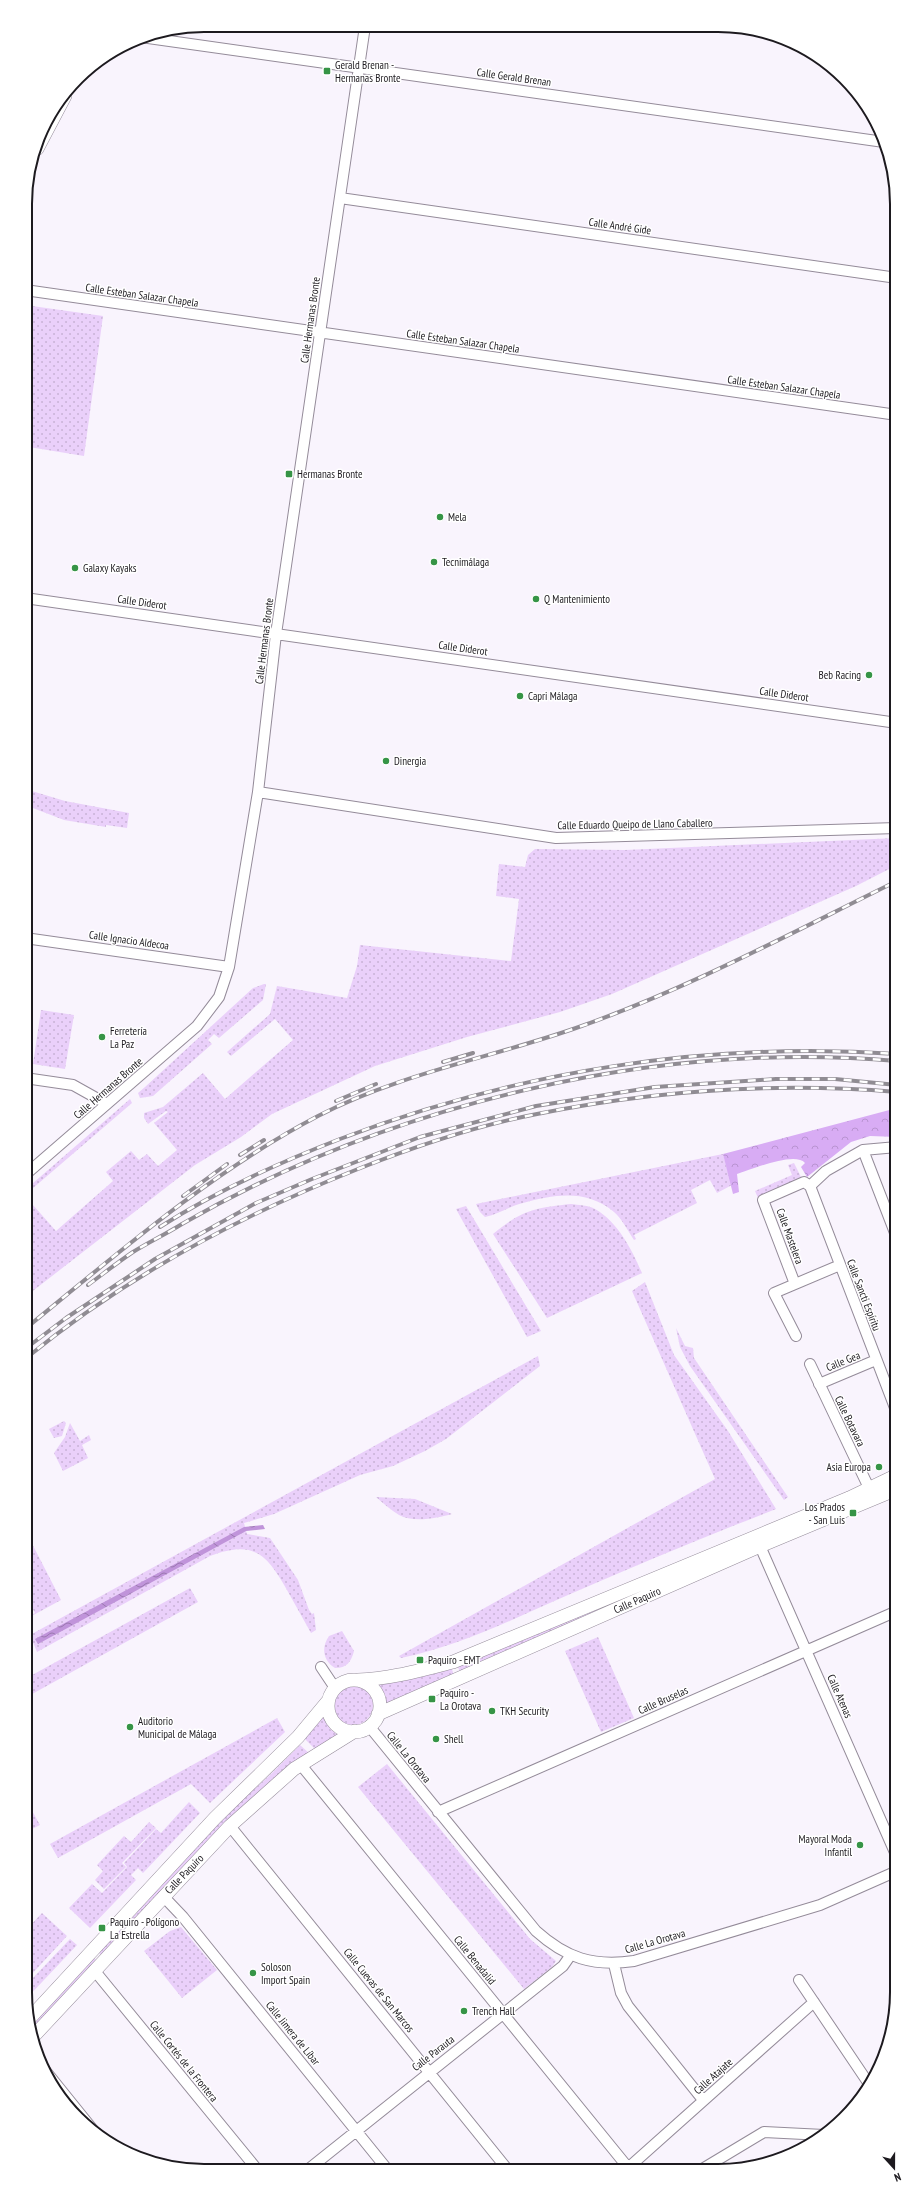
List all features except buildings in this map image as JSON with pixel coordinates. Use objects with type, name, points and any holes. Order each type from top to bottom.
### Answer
[{"type":"main road","name":"Calle Paquiro","points":[[358,1680],[395,1676],[453,1662],[890,1478]]},
{"type":"main road","points":[[883,1482],[890,1484]]},
{"type":"main road","name":"Calle Paquiro","points":[[378,1714],[760,1546],[890,1492]]},
{"type":"main road","points":[[348,1680],[358,1680],[373,1688],[378,1696],[378,1714],[369,1726],[355,1731],[344,1730],[334,1723],[329,1713],[328,1701],[335,1688],[348,1680]]},
{"type":"main road","name":"Calle Paquiro","points":[[33,2014],[215,1818],[298,1737],[328,1701]]},
{"type":"main road","name":"Calle Paquiro","points":[[37,2033],[230,1826],[294,1769],[355,1731]]},
{"type":"street","name":"Calle Hermanas Bronte","points":[[32,1169],[198,1026],[219,997],[229,967],[258,792],[276,634],[364,32]]},
{"type":"street","name":"Calle Gerald Brenan","points":[[153,40],[878,141]]},
{"type":"street","name":"Calle André Gide","points":[[340,198],[890,277]]},
{"type":"street","name":"Calle Esteban Salazar Chapela","points":[[32,291],[890,414]]},
{"type":"street","name":"Calle Diderot","points":[[32,599],[890,722]]},
{"type":"street","name":"Calle Eduardo Queipo de Llano Caballero","points":[[258,792],[556,838],[890,828]]},
{"type":"street","name":"Calle Ignacio Aldecoa","points":[[32,939],[229,967]]},
{"type":"street","points":[[32,1079],[73,1085],[107,1104]]},
{"type":"street","points":[[810,1186],[826,1171],[863,1150],[890,1148]]},
{"type":"street","points":[[863,1150],[890,1220]]},
{"type":"street","name":"Calle Mastelera","points":[[795,1284],[763,1200],[804,1182],[810,1186]]},
{"type":"street","name":"Calle Sancti Espíritu","points":[[810,1186],[890,1395]]},
{"type":"street","points":[[796,1336],[774,1293],[840,1265]]},
{"type":"street","name":"Calle Gea","points":[[819,1384],[876,1360]]},
{"type":"street","name":"Calle Botavara","points":[[810,1364],[869,1488]]},
{"type":"street","name":"Calle Atenas","points":[[760,1546],[890,1841]]},
{"type":"street","name":"Calle Bruselas","points":[[438,1812],[890,1614]]},
{"type":"street","points":[[321,1667],[335,1688]]},
{"type":"street","name":"Calle La Orotava","points":[[369,1726],[536,1931],[551,1945],[570,1956],[614,1964],[634,1961],[820,1905],[890,1874]]},
{"type":"street","name":"Calle Benadalid","points":[[301,1765],[625,2164]]},
{"type":"street","name":"Calle Cuevas de San Marcos","points":[[230,1826],[503,2164]]},
{"type":"street","name":"Calle Jimera de Líbar","points":[[163,1896],[183,1917],[383,2164]]},
{"type":"street","name":"Calle Parauta","points":[[315,2164],[563,1966],[570,1956]]},
{"type":"street","points":[[614,1964],[621,1993],[628,2006],[703,2100]]},
{"type":"street","name":"Calle Cortés de la Frontera","points":[[94,1970],[253,2164]]},
{"type":"street","points":[[798,1980],[866,2080]]},
{"type":"street","name":"Calle Atajate","points":[[634,2164],[703,2100],[814,2002]]},
{"type":"street","points":[[711,2164],[764,2132],[815,2135]]},
{"type":"shaded area","points":[[32,306],[103,316],[84,456],[32,447]]},
{"type":"shaded area","points":[[32,791],[65,801],[129,813],[127,828],[106,825],[106,827],[64,820],[32,808]]},
{"type":"shaded area","points":[[890,838],[890,869],[856,886],[612,994],[560,1012],[467,1037],[375,1066],[272,1114],[241,1137],[195,1165],[32,1292],[32,1204],[56,1231],[113,1181],[106,1172],[131,1151],[139,1160],[147,1154],[158,1166],[177,1150],[154,1123],[168,1112],[166,1111],[148,1124],[144,1118],[144,1113],[163,1107],[203,1073],[225,1099],[293,1040],[275,1019],[231,1056],[227,1052],[270,1014],[277,986],[347,998],[357,966],[360,945],[511,961],[519,899],[496,896],[499,864],[525,867],[528,855],[535,849],[625,850]]},
{"type":"shaded area","points":[[266,984],[263,1000],[219,1038],[214,1034],[208,1040],[212,1044],[153,1096],[140,1098],[138,1093],[253,988]]},
{"type":"shaded area","points":[[41,1010],[74,1015],[65,1069],[33,1064]]},
{"type":"shaded area","points":[[130,1099],[132,1103],[32,1189],[32,1184]]},
{"type":"shaded area","points":[[723,1154],[732,1185],[717,1193],[710,1180],[691,1190],[697,1203],[634,1235],[636,1239],[634,1240],[614,1212],[604,1205],[582,1197],[547,1197],[518,1204],[485,1217],[480,1212],[476,1204]]},
{"type":"shaded area","points":[[794,1163],[802,1179],[758,1198],[755,1191],[792,1175],[788,1165]]},
{"type":"shaded area","points":[[571,1204],[593,1208],[611,1221],[629,1246],[642,1273],[547,1318],[493,1234],[521,1215],[547,1207]]},
{"type":"shaded area","points":[[466,1206],[541,1331],[527,1337],[456,1209]]},
{"type":"shaded area","points":[[645,1282],[674,1355],[728,1431],[776,1509],[646,1562],[486,1631],[423,1653],[401,1658],[399,1656],[715,1479],[632,1291]]},
{"type":"shaded area","points":[[676,1328],[685,1346],[693,1348],[694,1358],[788,1497],[784,1500],[690,1366],[680,1347]]},
{"type":"shaded area","points":[[538,1356],[540,1366],[446,1439],[425,1451],[393,1466],[360,1475],[274,1514],[244,1523],[247,1534],[270,1538],[298,1580],[309,1610],[312,1614],[314,1613],[316,1630],[311,1633],[279,1577],[265,1559],[257,1553],[237,1549],[210,1556],[37,1652],[32,1640],[32,1634]]},
{"type":"shaded area","points":[[64,1421],[66,1423],[62,1436],[54,1438],[49,1429]]},
{"type":"shaded area","points":[[70,1423],[80,1441],[89,1435],[91,1440],[82,1445],[88,1458],[63,1471],[54,1453],[65,1437]]},
{"type":"shaded area","points":[[376,1497],[415,1499],[452,1514],[426,1519],[411,1519],[399,1515]]},
{"type":"shaded area","points":[[32,1544],[61,1600],[32,1616],[35,1613],[32,1608]]},
{"type":"shaded area","points":[[190,1588],[198,1602],[32,1694],[32,1675]]},
{"type":"shaded area","points":[[639,1588],[641,1593],[460,1672],[457,1665]]},
{"type":"shaded area","points":[[342,1631],[354,1651],[348,1664],[343,1667],[335,1668],[328,1662],[324,1654],[324,1649],[326,1640],[329,1636]]},
{"type":"shaded area","points":[[598,1637],[634,1718],[601,1732],[565,1651]]},
{"type":"shaded area","points":[[451,1667],[454,1675],[386,1707],[385,1697],[378,1684]]},
{"type":"shaded area","points":[[353,1685],[361,1687],[367,1691],[371,1697],[373,1705],[371,1713],[367,1719],[361,1723],[353,1725],[345,1723],[339,1719],[335,1713],[333,1705],[335,1697],[339,1691],[345,1687]]},
{"type":"shaded area","points":[[323,1716],[330,1729],[338,1735],[316,1750],[305,1739]]},
{"type":"shaded area","points":[[277,1718],[285,1732],[210,1803],[191,1784],[58,1858],[50,1844]]},
{"type":"shaded area","points":[[300,1745],[310,1754],[102,1956],[98,1952],[217,1823],[270,1775]]},
{"type":"shaded area","points":[[387,1764],[530,1939],[556,1961],[552,1967],[524,1989],[358,1787]]},
{"type":"shaded area","points":[[189,1802],[200,1813],[143,1873],[138,1868],[131,1875],[136,1880],[90,1928],[69,1908],[92,1884],[102,1893],[127,1867],[124,1863],[156,1829],[161,1833]]},
{"type":"shaded area","points":[[32,1811],[40,1825],[32,1829]]},
{"type":"shaded area","points":[[149,1822],[156,1828],[122,1863],[126,1867],[104,1889],[95,1880],[103,1871],[97,1865],[124,1836],[131,1842]]},
{"type":"shaded area","points":[[42,1913],[67,1936],[32,1974],[32,1924]]},
{"type":"shaded area","points":[[181,1927],[217,1970],[182,1998],[144,1951],[170,1931]]},
{"type":"shaded area","points":[[70,1939],[77,1945],[32,1993],[32,1979]]},
{"type":"shaded area","points":[[93,1957],[97,1961],[35,2027],[34,2021]]},
{"type":"green space","points":[[890,1110],[890,1137],[870,1136],[851,1142],[807,1177],[801,1167],[805,1163],[800,1160],[792,1159],[772,1162],[737,1174],[739,1192],[733,1194],[723,1154]]},
{"type":"water","points":[[263,1525],[265,1529],[246,1531],[38,1644],[35,1639],[244,1527]]},
{"type":"railway","points":[[32,1323],[130,1243],[203,1188],[240,1162],[318,1116],[349,1101],[380,1089],[544,1039],[618,1013],[699,978],[890,884]]},
{"type":"railway","points":[[160,1227],[203,1201],[248,1178],[294,1158],[340,1139],[407,1115],[475,1095],[544,1079],[614,1066],[684,1057],[755,1052],[826,1051],[890,1054]]},
{"type":"railway","points":[[443,1062],[473,1053]]},
{"type":"railway","points":[[88,1285],[139,1248],[263,1182],[348,1145],[436,1114],[527,1090],[620,1072],[713,1061],[806,1057],[890,1061]]},
{"type":"railway","points":[[32,1344],[66,1318],[155,1259],[256,1203],[312,1179],[420,1137],[536,1106],[655,1087],[776,1079],[835,1079],[890,1084]]},
{"type":"railway","points":[[336,1101],[376,1084]]},
{"type":"railway","points":[[32,1354],[102,1302],[142,1276],[226,1228],[314,1187],[358,1169],[446,1137],[491,1124],[537,1114],[626,1099],[671,1094],[761,1088],[852,1089],[890,1092]]},
{"type":"railway","points":[[240,1155],[264,1140]]},
{"type":"railway","points":[[183,1196],[227,1164]]},
{"type":"place","name":"Gerald Brenan - Hermanas Bronte","points":[[327,71]]},
{"type":"place","name":"Hermanas Bronte","points":[[289,474]]},
{"type":"place","name":"Mela","points":[[440,517]]},
{"type":"place","name":"Tecnimálaga","points":[[434,562]]},
{"type":"place","name":"Galaxy Kayaks","points":[[75,568]]},
{"type":"place","name":"Q Mantenimiento","points":[[536,599]]},
{"type":"place","name":"Beb Racing","points":[[869,675]]},
{"type":"place","name":"Capri Málaga","points":[[520,696]]},
{"type":"place","name":"Dinergia","points":[[386,761]]},
{"type":"place","name":"Ferretería La Paz","points":[[102,1037]]},
{"type":"place","name":"Asia Europa","points":[[879,1467]]},
{"type":"place","name":"Los Prados - San Luis","points":[[853,1513]]},
{"type":"place","name":"Paquiro - EMT","points":[[420,1660]]},
{"type":"place","name":"Paquiro - La Orotava","points":[[432,1699]]},
{"type":"place","name":"TKH Security","points":[[492,1711]]},
{"type":"place","name":"Auditorio Municipal de Málaga","points":[[130,1727]]},
{"type":"place","name":"Shell","points":[[436,1739]]},
{"type":"place","name":"Mayoral Moda Infantil","points":[[860,1845]]},
{"type":"place","name":"Paquiro - Polígono La Estrella","points":[[102,1928]]},
{"type":"place","name":"Soloson Import Spain","points":[[253,1973]]},
{"type":"place","name":"Trench Hall","points":[[464,2011]]}]
